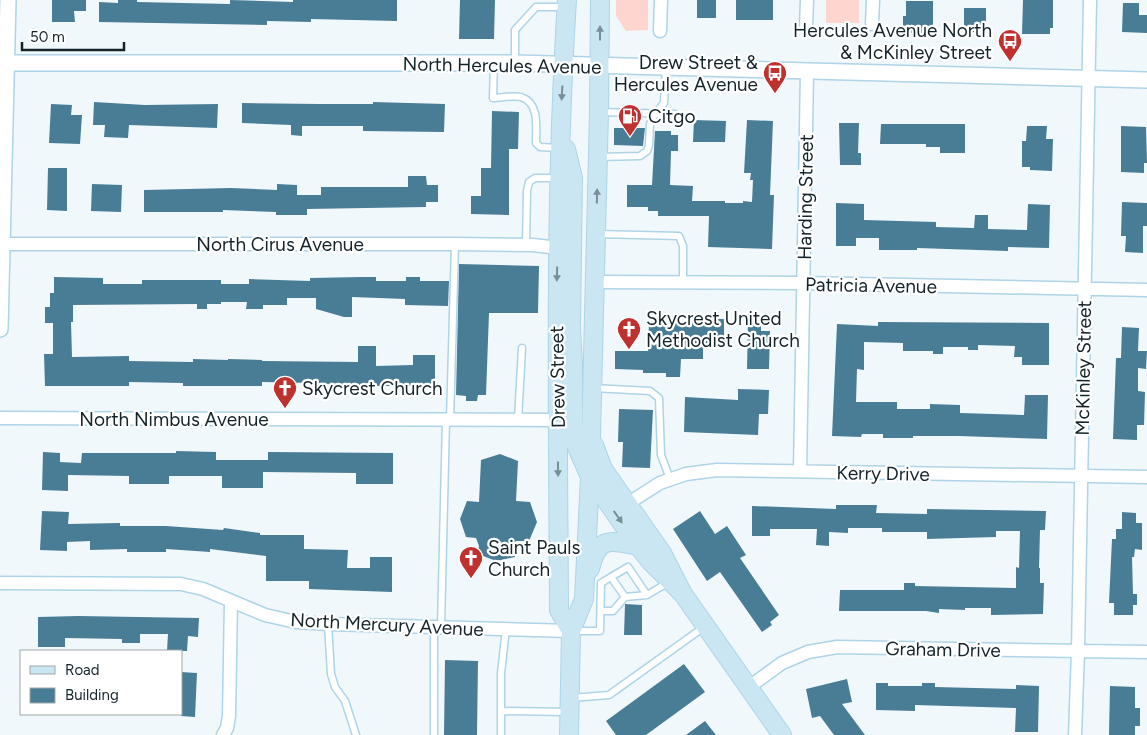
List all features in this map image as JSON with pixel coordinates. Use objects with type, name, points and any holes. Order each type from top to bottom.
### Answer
[{"type":"main road","name":"Drew Street","points":[[568,735],[571,631],[584,599],[590,477],[600,0]]},
{"type":"main road","name":"Drew Street","points":[[567,4],[560,121],[566,178],[565,251],[557,420],[559,610],[571,631]]},
{"type":"main road","name":"Drew Street","points":[[565,251],[573,365],[573,424],[576,445],[590,477]]},
{"type":"main road","points":[[565,251],[578,262],[581,270],[583,279],[583,326],[593,363]]},
{"type":"main road","points":[[591,437],[603,469],[662,553],[683,594],[782,735]]},
{"type":"main road","points":[[590,477],[638,546],[683,594]]},
{"type":"main road","points":[[584,599],[594,554],[603,544],[612,540],[638,546]]},
{"type":"street","points":[[0,329],[3,63],[8,0]]},
{"type":"street","points":[[660,30],[661,0]]},
{"type":"street","points":[[806,28],[807,0]]},
{"type":"street","points":[[872,24],[873,0]]},
{"type":"street","name":"McKinley Street","points":[[1075,735],[1090,0]]},
{"type":"street","name":"North Hercules Avenue","points":[[3,63],[515,63],[1147,80]]},
{"type":"street","name":"Harding Street","points":[[800,471],[807,72]]},
{"type":"street","name":"North Cirus Avenue","points":[[1,244],[455,244],[526,245],[565,251]]},
{"type":"street","name":"Patricia Avenue","points":[[595,282],[1147,290]]},
{"type":"street","name":"North Nimbus Avenue","points":[[0,418],[557,420]]},
{"type":"street","name":"Kerry Drive","points":[[627,504],[660,483],[686,474],[717,470],[1147,477]]},
{"type":"street","name":"North Mercury Avenue","points":[[0,583],[181,584],[203,589],[265,614],[296,622],[571,631]]},
{"type":"street","points":[[223,735],[227,728],[229,716],[231,601]]},
{"type":"street","name":"Graham Drive","points":[[749,687],[782,663],[808,652],[837,647],[1147,652]]},
{"type":"lane","points":[[515,63],[515,30],[536,7],[567,4]]},
{"type":"lane","points":[[494,64],[493,98],[522,97],[531,105],[537,116],[536,143],[540,147],[563,148]]},
{"type":"lane","points":[[598,157],[640,156],[647,151],[650,124],[664,103],[666,68]]},
{"type":"lane","points":[[599,112],[676,114]]},
{"type":"lane","points":[[526,245],[527,191],[529,182],[535,178],[566,178]]},
{"type":"lane","points":[[596,234],[680,236],[683,246],[683,282]]},
{"type":"lane","points":[[434,735],[437,627],[455,244]]},
{"type":"lane","points":[[518,420],[522,348]]},
{"type":"lane","points":[[592,388],[650,391],[659,398],[661,455],[670,480]]},
{"type":"lane","points":[[571,631],[600,632],[601,583],[628,567],[647,595]]},
{"type":"lane","points":[[611,577],[625,598]]},
{"type":"lane","points":[[601,611],[613,610],[625,598],[647,595],[670,581]]},
{"type":"lane","points":[[328,624],[330,674],[335,687],[344,701],[356,735]]},
{"type":"lane","points":[[501,712],[569,705],[609,695],[705,626]]},
{"type":"lane","points":[[500,735],[501,673],[506,629]]},
{"type":"shaded area","points":[[616,0],[648,0],[648,30],[626,31],[616,16]]},
{"type":"shaded area","points":[[826,0],[859,0],[859,23],[826,23]]},
{"type":"building","points":[[52,0],[86,0],[86,11],[74,11],[75,22],[52,22]]},
{"type":"building","points":[[118,0],[230,4],[230,0],[293,2],[293,0],[397,0],[397,21],[311,19],[311,22],[267,21],[267,25],[99,22],[99,2],[118,3]]},
{"type":"building","points":[[460,0],[495,0],[494,39],[459,39]]},
{"type":"building","points":[[697,0],[716,0],[716,18],[697,18]]},
{"type":"building","points":[[736,0],[773,0],[773,20],[736,20]]},
{"type":"building","points":[[1023,0],[1053,0],[1053,28],[1050,28],[1050,34],[1022,34]]},
{"type":"building","points":[[906,1],[933,1],[933,33],[905,33],[905,29],[903,29],[903,16],[906,16]]},
{"type":"building","points":[[1123,3],[1139,3],[1139,15],[1147,15],[1147,33],[1122,32]]},
{"type":"building","points":[[964,8],[986,8],[986,29],[978,29],[978,32],[964,32]]},
{"type":"building","points":[[94,102],[145,105],[218,104],[217,128],[129,125],[128,138],[104,137],[105,125],[93,125]]},
{"type":"building","points":[[373,102],[445,104],[444,132],[363,131],[363,126],[302,126],[302,136],[291,135],[291,125],[242,123],[242,103],[373,104]]},
{"type":"building","points":[[51,104],[72,105],[71,115],[82,115],[80,144],[49,143]]},
{"type":"building","points":[[492,111],[519,112],[518,149],[509,149],[509,215],[471,214],[471,196],[481,196],[481,168],[491,168]]},
{"type":"building","points":[[694,120],[726,121],[725,142],[693,142]]},
{"type":"building","points":[[747,120],[773,121],[770,195],[774,195],[772,249],[708,247],[709,216],[658,216],[658,211],[648,211],[648,207],[627,207],[627,185],[652,185],[655,131],[671,131],[671,135],[678,135],[678,151],[671,151],[670,185],[693,186],[692,201],[752,202],[753,180],[750,180],[751,173],[744,173]]},
{"type":"building","points":[[839,123],[859,123],[858,153],[861,153],[861,165],[840,165]]},
{"type":"building","points":[[881,124],[965,124],[965,153],[940,153],[940,147],[926,147],[926,144],[880,144]]},
{"type":"building","points":[[1027,126],[1047,126],[1046,139],[1053,139],[1052,171],[1030,170],[1030,167],[1022,167],[1022,141],[1026,141]]},
{"type":"building","points":[[1121,126],[1146,127],[1147,163],[1144,163],[1144,173],[1121,172]]},
{"type":"building","name":"Citgo","points":[[614,128],[645,128],[643,146],[614,145]]},
{"type":"building","points":[[48,168],[67,168],[67,211],[47,210]]},
{"type":"building","points":[[408,176],[426,176],[427,185],[438,185],[438,202],[426,202],[426,207],[307,209],[307,215],[276,215],[276,212],[223,210],[223,212],[144,212],[144,190],[231,188],[277,190],[277,184],[297,185],[297,195],[321,195],[321,187],[408,187]]},
{"type":"building","points":[[92,184],[122,185],[121,212],[91,211]]},
{"type":"building","points":[[1122,202],[1147,203],[1147,226],[1143,226],[1143,253],[1125,252],[1126,236],[1121,236]]},
{"type":"building","points":[[836,203],[864,204],[864,220],[936,222],[936,227],[974,228],[975,215],[988,215],[988,229],[1027,230],[1028,204],[1050,205],[1049,248],[1008,247],[1008,251],[917,248],[917,250],[879,250],[879,238],[856,238],[856,246],[836,246]]},
{"type":"building","points":[[459,264],[539,266],[538,313],[489,313],[486,395],[478,395],[477,401],[466,401],[466,396],[456,395]]},
{"type":"building","points":[[54,277],[103,278],[103,284],[142,284],[142,280],[221,280],[221,284],[249,284],[249,279],[310,281],[310,278],[361,277],[376,277],[376,281],[406,281],[406,277],[420,277],[420,281],[449,281],[448,306],[405,305],[405,299],[352,297],[352,317],[344,317],[316,309],[316,298],[287,298],[287,305],[263,305],[263,309],[246,309],[247,302],[207,304],[207,309],[197,309],[197,304],[73,305],[73,322],[71,322],[72,357],[129,356],[129,361],[193,362],[193,359],[228,359],[358,362],[358,346],[376,346],[376,366],[413,365],[413,355],[435,355],[435,386],[358,386],[262,382],[262,386],[183,386],[183,383],[129,382],[129,386],[45,386],[44,354],[53,354],[53,323],[45,323],[45,307],[50,307],[50,293],[54,293]]},
{"type":"building","points":[[685,319],[724,319],[724,338],[712,337],[712,345],[703,345],[703,359],[681,359],[680,377],[666,377],[666,373],[643,373],[643,370],[615,369],[615,351],[648,351],[649,321],[685,322]]},
{"type":"building","points":[[748,319],[761,320],[761,331],[770,331],[769,369],[747,369]]},
{"type":"building","points":[[878,322],[1049,323],[1049,365],[1022,365],[1022,357],[1014,357],[1015,346],[978,345],[978,350],[968,350],[968,347],[943,347],[943,354],[933,354],[933,351],[903,351],[903,343],[864,342],[864,370],[857,369],[856,402],[897,402],[897,409],[930,409],[930,404],[960,405],[960,413],[1024,415],[1025,395],[1048,395],[1047,439],[959,436],[883,438],[883,434],[862,434],[861,437],[832,436],[837,324],[878,326]]},
{"type":"building","points":[[1122,327],[1139,328],[1138,351],[1147,351],[1146,369],[1138,368],[1138,391],[1145,392],[1144,425],[1137,425],[1137,440],[1113,439],[1116,358],[1121,358]]},
{"type":"building","points":[[738,389],[769,390],[768,414],[759,414],[758,435],[684,432],[685,397],[738,400]]},
{"type":"building","points":[[619,409],[653,410],[650,468],[622,467],[623,442],[618,442]]},
{"type":"building","points":[[176,451],[216,452],[216,460],[268,460],[268,452],[393,453],[393,484],[356,484],[356,473],[263,472],[263,488],[222,488],[222,476],[169,476],[169,484],[129,484],[129,476],[68,475],[68,491],[42,490],[43,452],[60,453],[60,462],[81,463],[82,453],[176,453]]},
{"type":"building","points":[[500,454],[518,461],[516,501],[530,502],[537,522],[529,541],[516,541],[515,557],[496,561],[478,554],[479,546],[476,538],[466,537],[460,519],[467,501],[479,502],[481,460]]},
{"type":"building","points":[[836,505],[877,505],[876,513],[927,514],[927,509],[1046,511],[1045,530],[1040,530],[1039,568],[1040,583],[1044,583],[1043,614],[991,615],[991,608],[939,609],[939,613],[926,611],[839,611],[840,590],[904,590],[904,583],[915,583],[915,586],[1016,588],[1016,567],[1019,568],[1020,531],[996,531],[996,537],[927,539],[927,532],[882,532],[882,528],[848,528],[848,533],[829,532],[829,546],[816,545],[817,529],[770,529],[770,536],[752,536],[752,506],[836,509]]},
{"type":"building","points":[[42,511],[69,512],[68,524],[120,523],[120,526],[166,526],[223,530],[224,528],[260,533],[260,535],[304,535],[304,549],[348,550],[347,568],[370,568],[370,557],[392,557],[392,592],[309,589],[309,581],[266,581],[266,556],[210,549],[210,552],[166,549],[166,552],[127,552],[127,549],[90,550],[90,541],[67,542],[67,551],[40,550]]},
{"type":"building","points":[[700,511],[715,534],[727,526],[746,555],[740,558],[779,615],[770,622],[772,625],[762,632],[720,572],[707,581],[673,529]]},
{"type":"building","points":[[1122,512],[1136,513],[1136,523],[1142,523],[1142,550],[1135,549],[1134,557],[1132,557],[1133,594],[1137,594],[1137,605],[1133,605],[1133,615],[1114,615],[1114,603],[1109,603],[1112,539],[1116,539],[1116,529],[1122,529]]},
{"type":"building","points":[[625,604],[642,605],[642,635],[624,635]]},
{"type":"building","points":[[38,617],[199,618],[198,637],[188,636],[187,651],[167,650],[168,634],[140,634],[140,643],[122,643],[122,639],[65,638],[65,647],[38,647]]},
{"type":"building","points":[[445,660],[478,661],[477,735],[444,735]]},
{"type":"building","points":[[684,664],[705,692],[646,735],[616,735],[606,721]]},
{"type":"building","points":[[182,672],[197,673],[195,717],[181,716]]},
{"type":"building","points":[[847,679],[852,702],[842,704],[865,735],[834,735],[820,716],[812,718],[806,689]]},
{"type":"building","points":[[876,683],[888,683],[888,686],[922,686],[922,683],[935,683],[935,687],[1016,689],[1016,685],[1039,686],[1038,732],[1015,732],[1016,708],[915,705],[915,711],[876,710]]},
{"type":"building","points":[[1110,686],[1135,687],[1135,708],[1140,708],[1140,726],[1135,726],[1135,735],[1109,735]]},
{"type":"building","points":[[705,721],[716,735],[686,735]]},
{"type":"place","name":"Hercules Avenue North & McKinley Street","points":[[1010,62]]},
{"type":"place","name":"Drew Street & Hercules Avenue","points":[[775,94]]},
{"type":"place","name":"Citgo","points":[[630,137]]},
{"type":"place","name":"Skycrest United Methodist Church","points":[[629,350]]},
{"type":"place","name":"Skycrest Church","points":[[285,409]]},
{"type":"place","name":"Saint Pauls Church","points":[[471,579]]}]
